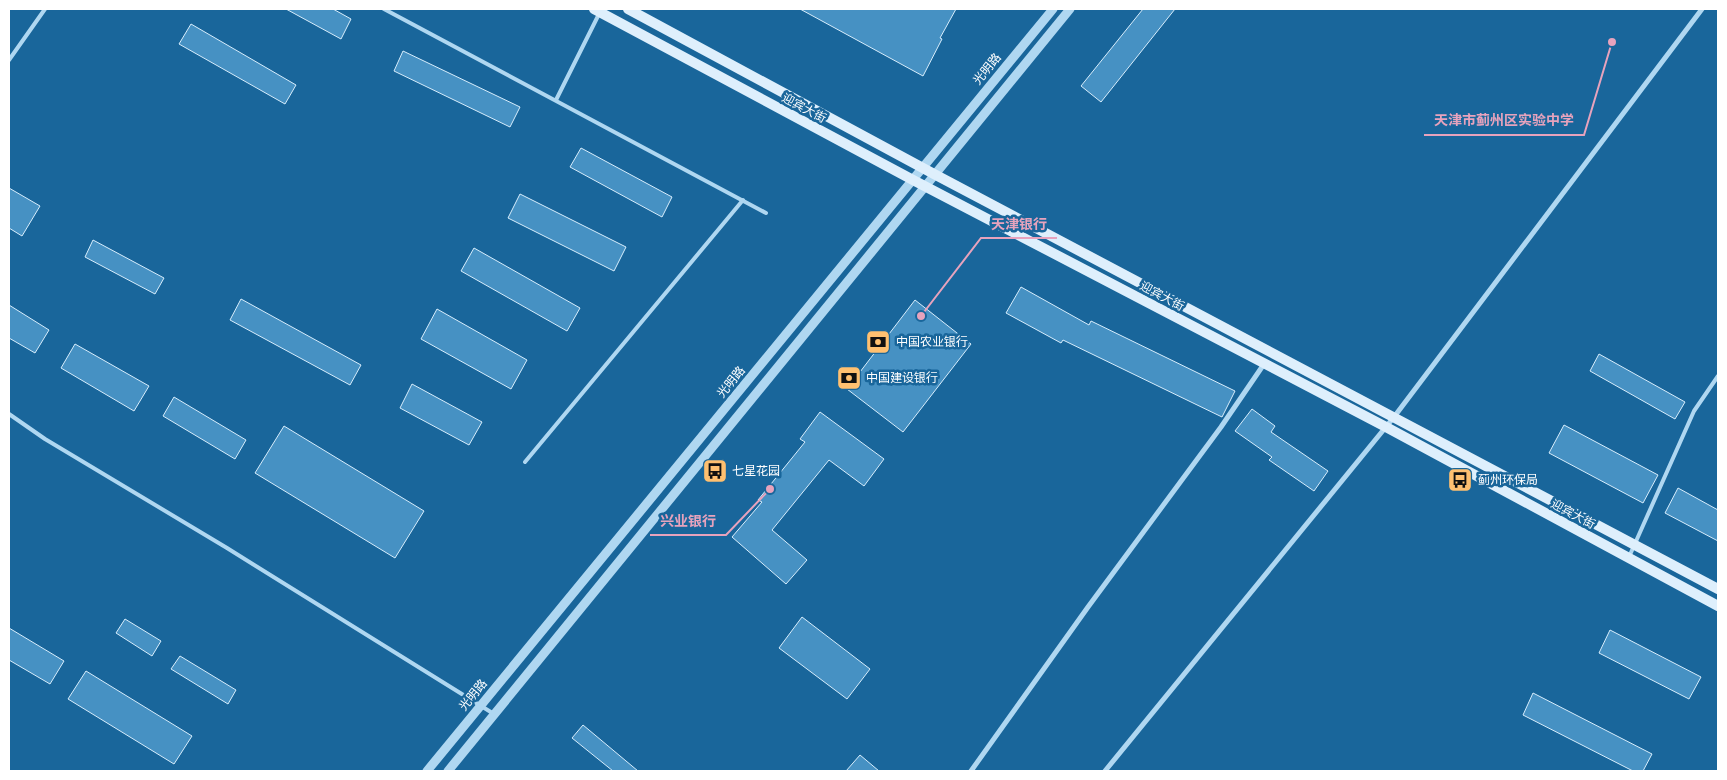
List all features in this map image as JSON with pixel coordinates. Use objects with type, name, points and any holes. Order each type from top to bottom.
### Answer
[{"type":"main road","name":"迎宾大街","points":[[628,9],[934,174],[1718,589]]},
{"type":"main road","name":"迎宾大街","points":[[597,11],[924,186],[1386,427],[1718,606]]},
{"type":"street","name":"光明路","points":[[427,771],[1053,9]]},
{"type":"street","name":"光明路","points":[[448,771],[1070,9]]},
{"type":"street","points":[[1105,771],[1394,417],[1702,9]]},
{"type":"street","points":[[971,771],[1221,426],[1264,363]]},
{"type":"lane","points":[[9,60],[45,9]]},
{"type":"lane","points":[[384,9],[766,213]]},
{"type":"lane","points":[[556,100],[597,11]]},
{"type":"lane","points":[[525,462],[743,200]]},
{"type":"lane","points":[[1629,558],[1694,411],[1718,376]]},
{"type":"lane","points":[[9,414],[45,439],[227,548],[494,714]]},
{"type":"building","points":[[286,9],[333,9],[351,19],[341,39]]},
{"type":"building","points":[[800,9],[956,9],[940,38],[942,39],[923,76]]},
{"type":"building","points":[[1143,9],[1175,9],[1101,102],[1081,86]]},
{"type":"building","points":[[191,24],[296,85],[285,104],[179,44]]},
{"type":"building","points":[[403,51],[520,107],[510,127],[394,71]]},
{"type":"building","points":[[581,148],[672,197],[662,217],[570,167]]},
{"type":"building","points":[[9,188],[40,206],[22,236],[9,228]]},
{"type":"building","points":[[520,194],[626,247],[614,271],[508,218]]},
{"type":"building","points":[[93,240],[164,278],[155,294],[85,257]]},
{"type":"building","points":[[474,248],[580,308],[567,331],[461,271]]},
{"type":"building","points":[[1021,287],[1089,325],[1091,321],[1235,391],[1222,417],[1063,340],[1061,343],[1006,313]]},
{"type":"building","points":[[241,299],[361,365],[350,385],[230,320]]},
{"type":"building","points":[[915,300],[971,344],[903,432],[847,389]]},
{"type":"building","points":[[9,305],[49,330],[35,353],[9,338]]},
{"type":"building","points":[[437,309],[527,360],[511,389],[421,339]]},
{"type":"building","points":[[75,344],[149,386],[134,411],[61,368]]},
{"type":"building","points":[[1599,354],[1685,402],[1675,419],[1590,371]]},
{"type":"building","points":[[412,384],[482,422],[469,445],[400,408]]},
{"type":"building","points":[[174,397],[246,440],[235,459],[163,416]]},
{"type":"building","points":[[1252,409],[1275,426],[1271,432],[1328,471],[1314,491],[1269,460],[1272,457],[1235,431]]},
{"type":"building","points":[[820,412],[884,459],[864,486],[829,460],[772,530],[807,560],[786,584],[732,537],[762,502],[758,500],[805,442],[800,439]]},
{"type":"building","points":[[1564,425],[1658,475],[1643,503],[1549,453]]},
{"type":"building","points":[[284,426],[424,511],[395,558],[255,473]]},
{"type":"building","points":[[1678,488],[1718,510],[1718,541],[1665,513]]},
{"type":"building","points":[[802,617],[870,669],[847,699],[779,648]]},
{"type":"building","points":[[125,619],[161,641],[152,656],[116,633]]},
{"type":"building","points":[[9,628],[64,661],[50,684],[9,660]]},
{"type":"building","points":[[1610,630],[1701,677],[1689,699],[1599,653]]},
{"type":"building","points":[[180,656],[236,690],[228,704],[171,669]]},
{"type":"building","points":[[86,671],[192,736],[174,764],[68,699]]},
{"type":"building","points":[[1533,693],[1652,754],[1643,771],[1633,771],[1523,715]]},
{"type":"building","points":[[583,725],[638,771],[613,771],[572,738]]},
{"type":"building","points":[[860,755],[879,771],[846,771]]},
{"type":"place","name":"天津市蓟州区实验中学","points":[[1612,42]]},
{"type":"place","name":"天津银行","points":[[921,316]]},
{"type":"place","name":"中国农业银行","points":[[878,342]]},
{"type":"place","name":"中国建设银行","points":[[849,378]]},
{"type":"place","name":"七星花园","points":[[715,471]]},
{"type":"place","name":"蓟州环保局","points":[[1460,480]]},
{"type":"place","name":"兴业银行","points":[[770,489]]}]
